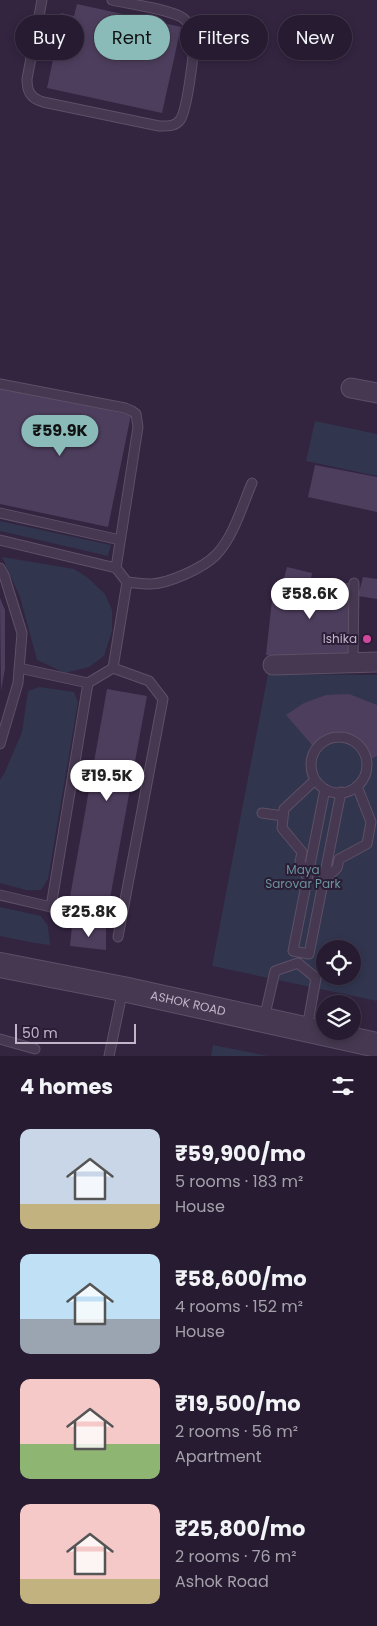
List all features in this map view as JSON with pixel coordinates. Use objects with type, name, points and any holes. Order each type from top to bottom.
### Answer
[{"type":"street","points":[[351,388],[377,393]]},
{"type":"street","points":[[273,665],[377,662]]},
{"type":"street","name":"ASHOK ROAD","points":[[0,965],[264,1019],[370,1046]]},
{"type":"lane","points":[[42,0],[27,79],[27,88],[32,98],[43,102],[159,126],[175,125],[180,121],[184,113],[191,69],[194,43],[193,33],[189,25],[182,18],[171,13],[112,0]]},
{"type":"lane","points":[[0,384],[125,408],[136,414],[138,427],[116,568]]},
{"type":"lane","points":[[0,540],[116,568],[127,582],[152,584],[188,573],[216,555],[229,535],[252,483]]},
{"type":"lane","points":[[0,513],[120,540]]},
{"type":"lane","points":[[0,568],[4,574],[22,633],[18,683],[0,744]]},
{"type":"lane","points":[[20,668],[88,684],[113,668],[127,582]]},
{"type":"lane","points":[[353,663],[354,583]]},
{"type":"lane","points":[[113,668],[149,681],[163,699],[118,937]]},
{"type":"lane","points":[[0,895],[51,907],[88,684]]},
{"type":"lane","points":[[337,736],[356,742],[362,749],[366,758],[367,768],[364,777],[357,786],[340,792],[325,790],[315,780],[311,761],[314,752],[320,744],[337,736]]},
{"type":"lane","points":[[307,877],[300,862],[302,852],[282,828],[284,809],[315,780]]},
{"type":"lane","points":[[324,880],[337,868],[339,859],[367,844],[373,833],[372,822],[357,786]]},
{"type":"lane","points":[[325,790],[293,951],[309,954],[340,792]]},
{"type":"lane","points":[[262,813],[283,816]]},
{"type":"lane","points":[[298,963],[300,952]]},
{"type":"lane","points":[[264,1019],[275,970],[298,963]]},
{"type":"lane","points":[[298,963],[316,978],[307,1029]]},
{"type":"lane","points":[[109,1056],[123,989]]},
{"type":"lane","points":[[0,1039],[35,1049]]},
{"type":"green space","points":[[315,421],[377,434],[377,476],[306,461]]},
{"type":"green space","points":[[0,521],[111,545],[108,556],[0,531]]},
{"type":"green space","points":[[2,557],[74,569],[87,577],[105,594],[112,610],[112,631],[104,656],[89,667],[65,673],[37,660],[20,597]]},
{"type":"green space","name":"Maya Sarovar Park","points":[[268,674],[377,675],[377,1001],[361,998],[361,995],[349,995],[212,966]]},
{"type":"green space","points":[[40,687],[74,692],[78,702],[48,879],[41,890],[26,890],[0,883],[0,780],[22,732],[28,691]]},
{"type":"green space","points":[[0,907],[41,916],[48,926],[50,945],[0,936]]},
{"type":"green space","points":[[213,1045],[268,1056],[211,1056]]},
{"type":"building","points":[[77,4],[127,15],[94,15],[94,60],[170,60],[170,25],[180,27],[162,113],[47,88],[53,60],[84,60],[84,15],[74,15]]},
{"type":"building","points":[[0,388],[131,415],[108,527],[0,504]]},
{"type":"building","points":[[315,465],[377,477],[377,512],[308,497]]},
{"type":"building","points":[[287,567],[312,573],[306,605],[319,606],[320,582],[349,583],[348,608],[352,608],[350,658],[308,654],[307,662],[266,655],[272,600],[301,604],[278,600]]},
{"type":"building","points":[[363,577],[377,579],[377,599],[358,596]]},
{"type":"building","points":[[0,598],[5,610],[5,669],[1,691]]},
{"type":"building","points":[[107,689],[147,696],[107,915],[68,908]]},
{"type":"building","points":[[349,694],[377,705],[377,756],[371,759],[361,741],[346,733],[323,736],[312,745],[286,715],[304,703],[326,695]]},
{"type":"building","points":[[72,926],[106,928],[106,950],[70,946]]},
{"type":"place","name":"Ishika","points":[[367,639]]}]
